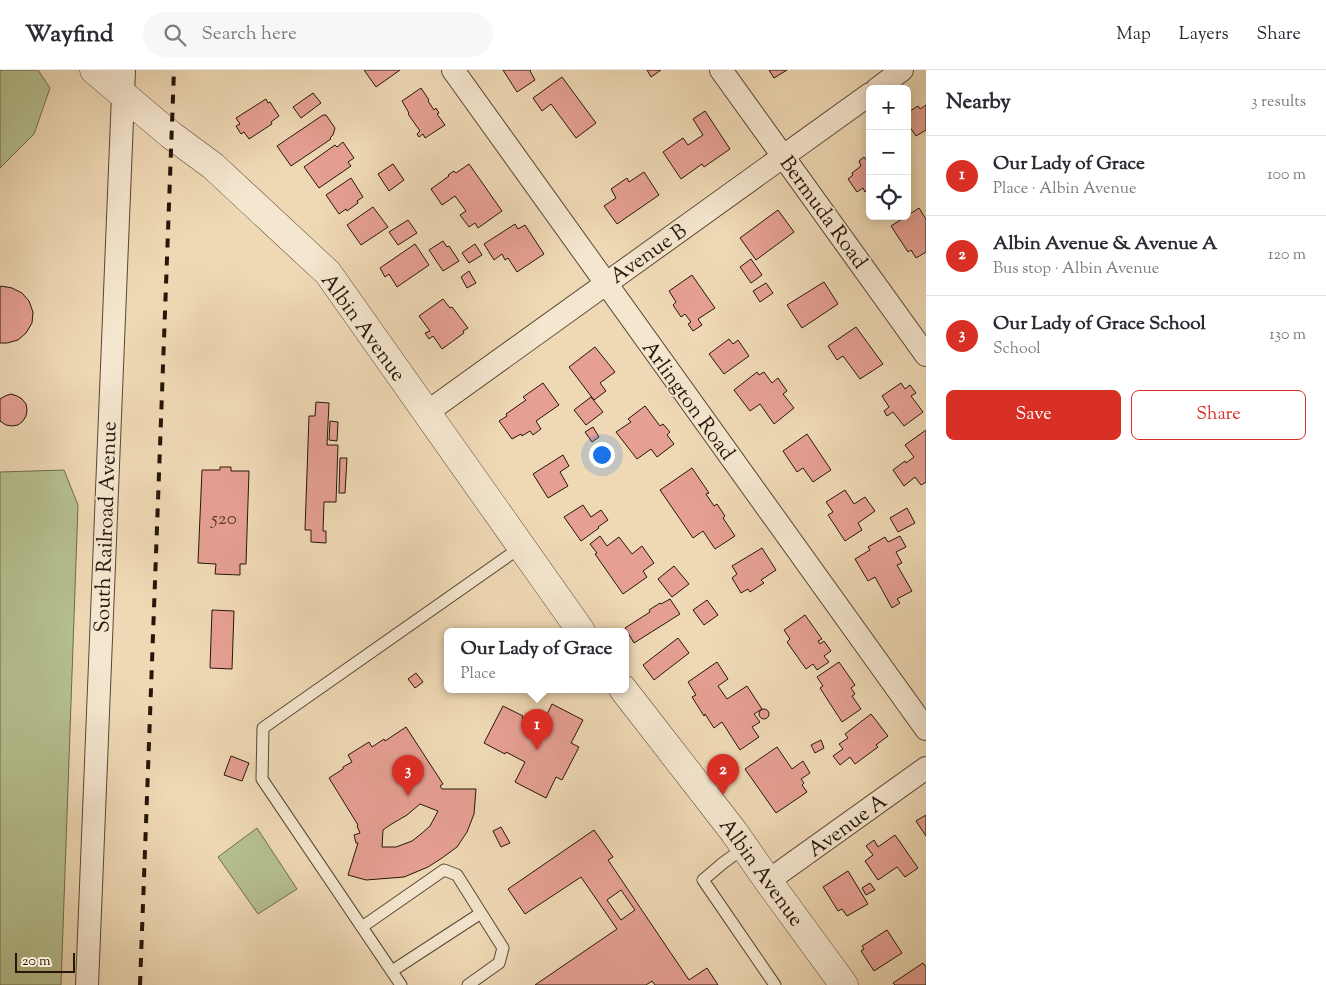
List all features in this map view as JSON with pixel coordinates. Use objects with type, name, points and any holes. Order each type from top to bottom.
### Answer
[{"type":"street","name":"Albin Avenue","points":[[94,70],[123,82],[171,135],[213,166],[328,273],[579,628]]},
{"type":"street","name":"Arlington Road","points":[[453,70],[926,729]]},
{"type":"street","name":"Bermuda Road","points":[[721,70],[926,354]]},
{"type":"street","points":[[881,85],[902,70]]},
{"type":"street","name":"South Railroad Avenue","points":[[87,985],[123,82]]},
{"type":"street","name":"Avenue B","points":[[426,413],[866,97]]},
{"type":"street","name":"Albin Avenue","points":[[626,693],[745,847],[844,985]]},
{"type":"street","name":"Avenue A","points":[[768,881],[926,768]]},
{"type":"lane","points":[[401,985],[262,779],[263,728],[521,547]]},
{"type":"lane","points":[[745,847],[723,862],[703,880],[775,985]]},
{"type":"lane","points":[[362,927],[444,870],[457,874],[503,948],[499,963],[468,985]]},
{"type":"lane","points":[[392,971],[481,913]]},
{"type":"green space","points":[[0,70],[38,70],[50,88],[34,134],[0,168]]},
{"type":"green space","points":[[64,470],[78,505],[61,985],[0,985],[0,472]]},
{"type":"green space","points":[[257,828],[297,889],[258,914],[218,857]]},
{"type":"building","points":[[364,70],[400,70],[376,87]]},
{"type":"building","points":[[503,70],[531,70],[535,80],[517,92]]},
{"type":"building","points":[[647,70],[661,70],[651,77]]},
{"type":"building","points":[[769,70],[787,70],[774,78]]},
{"type":"building","points":[[562,77],[596,123],[576,138],[551,104],[542,111],[533,98]]},
{"type":"building","points":[[421,88],[434,110],[436,108],[439,113],[437,114],[445,125],[425,138],[423,134],[419,137],[417,134],[420,131],[408,114],[402,101]]},
{"type":"building","points":[[313,93],[321,103],[301,118],[293,107]]},
{"type":"building","points":[[266,99],[279,116],[271,122],[272,124],[249,139],[244,132],[241,134],[236,126],[240,124],[236,118]]},
{"type":"building","points":[[926,105],[926,130],[916,136],[911,129],[911,110],[918,106],[920,109]]},
{"type":"building","points":[[705,111],[730,149],[704,167],[702,164],[681,179],[663,152],[683,138],[688,145],[703,135],[693,119]]},
{"type":"building","points":[[323,115],[326,115],[335,128],[331,139],[291,166],[277,146]]},
{"type":"building","points":[[343,142],[354,158],[348,162],[351,166],[319,188],[304,167],[335,145],[337,147]]},
{"type":"building","points":[[864,157],[866,160],[865,192],[863,188],[857,192],[848,179],[861,166],[859,161]]},
{"type":"building","points":[[393,164],[404,180],[389,191],[378,174]]},
{"type":"building","points":[[469,164],[502,211],[478,228],[475,223],[469,227],[460,215],[466,211],[455,196],[442,205],[431,189],[454,171],[456,173]]},
{"type":"building","points":[[644,172],[659,195],[617,224],[604,206],[616,198],[611,189],[627,178],[629,182]]},
{"type":"building","points":[[351,178],[363,197],[347,211],[346,209],[339,214],[326,195]]},
{"type":"building","points":[[373,207],[388,227],[361,245],[347,225]]},
{"type":"building","points":[[919,208],[926,219],[926,252],[916,258],[911,250],[908,252],[891,226],[900,220],[911,220],[911,213]]},
{"type":"building","points":[[778,210],[794,232],[756,260],[740,238]]},
{"type":"building","points":[[408,220],[417,233],[398,245],[389,232]]},
{"type":"building","points":[[515,224],[518,229],[525,225],[544,254],[517,272],[508,258],[505,260],[502,254],[494,260],[484,244]]},
{"type":"building","points":[[443,241],[447,247],[449,246],[459,261],[443,271],[429,250]]},
{"type":"building","points":[[415,244],[429,265],[397,287],[389,274],[385,277],[380,268]]},
{"type":"building","points":[[475,244],[482,255],[469,263],[462,253]]},
{"type":"building","points":[[751,259],[762,275],[751,283],[740,267]]},
{"type":"building","points":[[469,271],[476,283],[467,288],[461,277]]},
{"type":"building","points":[[692,275],[715,308],[698,319],[702,325],[693,331],[688,324],[691,322],[685,314],[681,317],[673,305],[676,302],[669,291]]},
{"type":"building","points":[[824,282],[838,304],[802,328],[787,305]]},
{"type":"building","points":[[766,283],[773,293],[760,302],[753,291]]},
{"type":"building","points":[[1,286],[12,288],[22,293],[29,301],[33,312],[32,323],[26,333],[18,340],[7,343],[0,343]]},
{"type":"building","points":[[443,299],[450,308],[452,307],[468,328],[442,349],[433,336],[429,339],[425,333],[430,331],[419,316]]},
{"type":"building","points":[[856,327],[883,364],[860,379],[843,356],[837,360],[828,346]]},
{"type":"building","points":[[729,339],[733,344],[738,340],[749,356],[724,374],[709,354]]},
{"type":"building","points":[[595,347],[615,372],[600,383],[606,391],[594,400],[569,367]]},
{"type":"building","points":[[757,372],[759,375],[764,372],[772,383],[778,378],[787,391],[783,394],[794,408],[774,424],[760,404],[750,411],[734,390]]},
{"type":"building","points":[[543,383],[559,405],[536,421],[541,429],[533,435],[530,431],[512,439],[499,421],[526,400],[523,397]]},
{"type":"building","points":[[901,383],[905,389],[910,385],[916,393],[911,396],[923,412],[904,426],[893,412],[887,416],[884,411],[889,407],[882,396]]},
{"type":"building","points":[[11,394],[22,399],[26,404],[27,410],[23,421],[18,425],[12,426],[0,421],[0,399]]},
{"type":"building","points":[[591,397],[603,412],[586,425],[574,410]]},
{"type":"building","points":[[316,402],[329,403],[327,445],[338,445],[336,502],[324,502],[323,531],[326,531],[326,543],[311,542],[311,530],[305,530],[309,416],[315,416]]},
{"type":"building","points":[[645,406],[660,426],[663,424],[670,432],[667,435],[674,444],[657,457],[651,449],[637,459],[616,432],[631,422],[628,419]]},
{"type":"building","points":[[330,421],[338,422],[337,441],[329,440]]},
{"type":"building","points":[[593,427],[599,437],[592,442],[585,432]]},
{"type":"building","points":[[926,430],[926,482],[921,485],[915,477],[904,486],[893,470],[914,457],[905,445]]},
{"type":"building","points":[[807,434],[831,470],[813,482],[803,468],[797,472],[783,451]]},
{"type":"building","points":[[563,455],[569,466],[560,472],[568,486],[548,498],[533,474]]},
{"type":"building","points":[[340,458],[347,458],[345,493],[339,493]]},
{"type":"building","points":[[220,467],[231,467],[231,471],[249,471],[246,564],[240,564],[240,575],[215,574],[216,564],[198,563],[202,470],[220,470]]},
{"type":"building","points":[[692,468],[709,493],[706,494],[714,506],[717,504],[725,516],[723,518],[735,536],[715,549],[703,531],[693,538],[660,490]]},
{"type":"building","points":[[845,490],[854,504],[865,497],[875,511],[858,523],[862,530],[845,541],[828,515],[833,512],[826,502]]},
{"type":"building","points":[[583,505],[591,517],[601,510],[608,520],[581,541],[564,517]]},
{"type":"building","points":[[907,508],[915,523],[898,532],[890,518]]},
{"type":"building","points":[[600,536],[607,546],[619,537],[632,554],[642,546],[654,563],[643,571],[647,577],[623,594],[590,544]]},
{"type":"building","points":[[900,536],[906,547],[896,552],[902,563],[897,565],[912,591],[897,599],[900,603],[892,608],[875,577],[868,581],[855,559],[870,550],[868,547],[885,537],[888,542]]},
{"type":"building","points":[[762,548],[776,570],[761,580],[764,583],[750,592],[748,589],[741,593],[732,578],[737,574],[732,566]]},
{"type":"building","points":[[674,566],[689,584],[672,597],[658,579]]},
{"type":"building","points":[[670,599],[680,614],[634,643],[629,635],[629,628],[625,628],[650,612],[649,610]]},
{"type":"building","points":[[707,600],[718,615],[704,625],[693,610]]},
{"type":"building","points":[[212,610],[234,611],[232,669],[210,668]]},
{"type":"building","points":[[805,615],[822,639],[818,641],[820,644],[824,641],[831,651],[824,656],[829,662],[817,670],[813,664],[806,669],[787,642],[790,639],[784,630]]},
{"type":"building","points":[[678,638],[689,653],[654,680],[643,665]]},
{"type":"building","points":[[717,662],[728,679],[718,686],[727,699],[747,686],[762,709],[754,714],[760,722],[752,727],[759,737],[740,750],[722,722],[714,728],[705,714],[704,716],[692,697],[696,695],[688,682]]},
{"type":"building","points":[[839,662],[855,685],[851,688],[855,694],[852,696],[861,709],[842,722],[820,688],[823,686],[817,677]]},
{"type":"building","points":[[416,673],[423,682],[415,688],[408,679]]},
{"type":"building","points":[[552,704],[583,720],[571,743],[579,747],[562,780],[556,777],[546,798],[515,782],[525,762],[484,743],[503,706],[541,727]]},
{"type":"building","points":[[762,709],[766,709],[769,714],[768,718],[762,719],[759,716],[759,712]]},
{"type":"building","points":[[871,714],[888,736],[876,745],[878,747],[855,764],[850,757],[840,765],[833,756],[843,749],[839,744],[848,738],[845,734]]},
{"type":"building","points":[[406,727],[443,784],[440,786],[442,789],[476,789],[474,814],[467,832],[457,847],[428,867],[404,877],[366,880],[348,875],[358,843],[356,843],[354,835],[360,833],[358,825],[329,778],[352,762],[348,755],[369,742],[372,747],[384,739],[385,741]],"holes":[[[420,804],[438,811],[430,826],[412,841],[396,847],[382,847],[383,830],[407,815]]]},
{"type":"building","points":[[821,740],[824,748],[815,753],[811,745]]},
{"type":"building","points":[[777,747],[792,769],[803,761],[810,773],[801,779],[804,783],[802,785],[807,792],[776,813],[745,769]]},
{"type":"building","points":[[231,756],[249,763],[242,781],[224,775]]},
{"type":"building","points":[[926,815],[926,836],[916,821]]},
{"type":"building","points":[[501,827],[510,843],[501,847],[493,831]]},
{"type":"building","points":[[594,830],[613,857],[608,860],[689,980],[707,968],[718,985],[655,985],[652,981],[646,985],[535,985],[617,929],[581,877],[525,914],[508,889]],"holes":[[[621,890],[635,910],[621,920],[607,900]]]},
{"type":"building","points":[[895,835],[918,868],[905,877],[897,867],[878,880],[865,861],[873,855],[866,846],[874,840],[878,847]]},
{"type":"building","points":[[848,871],[868,904],[847,916],[842,909],[838,911],[823,887]]},
{"type":"building","points":[[870,883],[875,890],[866,895],[862,888]]},
{"type":"building","points":[[887,930],[902,953],[874,971],[861,951],[864,949],[862,946]]},
{"type":"building","points":[[923,963],[926,967],[926,985],[895,985],[893,983]]},
{"type":"railway","points":[[140,985],[174,70]]},
{"type":"place","name":"Our Lady of Grace","points":[[537,750]]},
{"type":"place","name":"Albin Avenue & Avenue A","points":[[723,795]]},
{"type":"place","name":"Our Lady of Grace School","points":[[408,796]]}]
